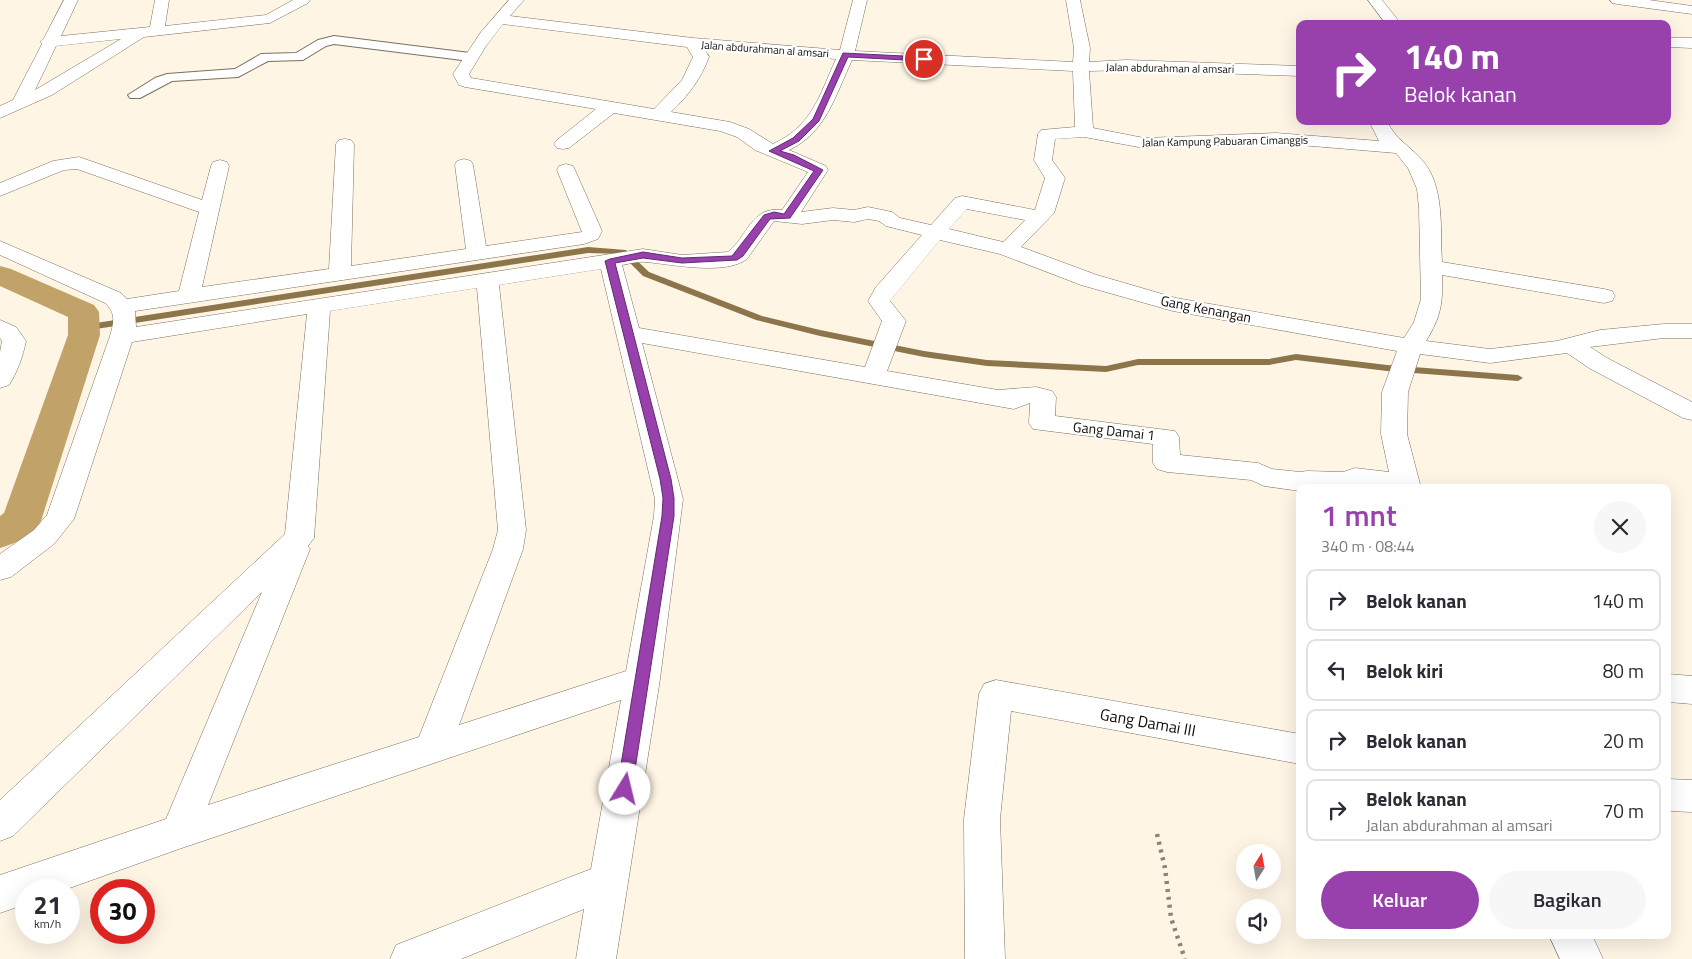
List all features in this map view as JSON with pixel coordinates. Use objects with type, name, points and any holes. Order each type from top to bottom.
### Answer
[{"type":"street","points":[[20,102],[48,42],[71,0]]},
{"type":"street","points":[[157,31],[162,0]]},
{"type":"street","points":[[48,42],[157,31],[262,13],[270,19],[304,0]]},
{"type":"street","points":[[517,0],[498,19],[470,57],[461,74],[465,82],[724,126],[743,133],[761,146],[819,170],[787,217]]},
{"type":"street","points":[[773,151],[796,140],[816,120],[846,55],[860,0]]},
{"type":"street","points":[[1073,0],[1082,48],[1084,132]]},
{"type":"street","points":[[1374,0],[1391,20]]},
{"type":"street","points":[[1617,0],[1692,10]]},
{"type":"street","name":"Jalan abdurahman al amsari","points":[[498,19],[693,43],[846,55],[1081,67],[1126,65],[1296,71]]},
{"type":"street","points":[[0,113],[82,71],[141,33]]},
{"type":"street","points":[[1671,42],[1691,44]]},
{"type":"street","points":[[657,116],[680,94],[697,69],[701,57],[693,43]]},
{"type":"street","points":[[564,144],[579,130],[611,107]]},
{"type":"street","points":[[1380,125],[1385,137],[1401,148],[1417,166],[1427,188],[1432,299],[1426,322],[1405,361],[1395,392],[1394,434],[1406,484]]},
{"type":"street","name":"Jalan Kampung Pabuaran Cimanggis","points":[[1040,217],[1044,213],[1056,178],[1042,160],[1047,134],[1084,132],[1144,143],[1276,138],[1401,148]]},
{"type":"street","points":[[340,276],[344,144]]},
{"type":"street","points":[[0,190],[60,165],[79,164],[210,209]]},
{"type":"street","points":[[432,750],[508,549],[512,530],[482,267],[464,165]]},
{"type":"street","points":[[189,297],[220,166]]},
{"type":"street","points":[[122,336],[319,305],[482,267],[584,238],[590,235],[592,231],[566,170]]},
{"type":"street","points":[[880,358],[894,320],[879,301],[934,232],[962,202],[1040,217]]},
{"type":"street","name":"Gang Kenangan","points":[[622,259],[643,255],[682,261],[734,258],[740,254],[767,217],[774,215],[802,218],[832,214],[854,216],[868,213],[885,216],[893,222],[1007,249],[1089,280],[1173,304],[1405,361],[1524,353],[1600,337],[1664,330],[1692,331]]},
{"type":"street","points":[[1007,249],[1040,217]]},
{"type":"street","points":[[0,247],[113,298],[122,306],[126,315],[122,336],[60,518],[44,536],[0,569]]},
{"type":"street","points":[[122,306],[340,276],[622,259],[626,333],[665,479],[668,516],[596,959]]},
{"type":"street","points":[[1432,267],[1604,296]]},
{"type":"street","points":[[179,832],[299,538],[319,305]]},
{"type":"street","points":[[0,326],[8,332],[14,341],[12,352],[0,380]]},
{"type":"street","points":[[626,333],[880,358],[998,398],[1033,404]]},
{"type":"street","points":[[1571,344],[1598,363],[1692,412]]},
{"type":"street","name":"Gang Damai 1","points":[[998,398],[1036,395],[1044,397],[1042,423],[1166,436],[1167,463],[1258,472],[1264,477],[1301,482],[1307,480],[1350,482],[1355,477],[1400,484]]},
{"type":"street","points":[[0,824],[299,538]]},
{"type":"street","points":[[0,894],[179,832],[643,679]]},
{"type":"street","points":[[1671,688],[1692,690]]},
{"type":"street","name":"Gang Damai III","points":[[985,959],[982,819],[996,694],[1296,749]]},
{"type":"street","points":[[1671,795],[1692,796]]},
{"type":"street","points":[[410,959],[609,880]]},
{"type":"street","points":[[1571,939],[1583,959]]},
{"type":"lane","points":[[135,95],[159,81],[171,77],[238,73],[266,57],[299,57],[322,43],[334,40],[470,57]]},
{"type":"path","points":[[1157,834],[1165,868],[1172,918],[1185,959]]},
{"type":"waterway","points":[[83,328],[588,250],[623,252],[646,274],[759,318],[820,333],[924,354],[987,363],[1106,369],[1138,362],[1269,362],[1296,357],[1387,368],[1518,378]]},
{"type":"waterway","points":[[0,275],[83,312],[84,335],[21,521],[0,534]]},
{"type":"route","points":[[625,789],[668,516],[668,498],[665,479],[626,333],[610,261],[635,255],[682,261],[711,261],[734,258],[740,254],[767,217],[774,215],[787,217],[819,170],[773,151],[796,140],[816,120],[846,55],[924,59]]}]
